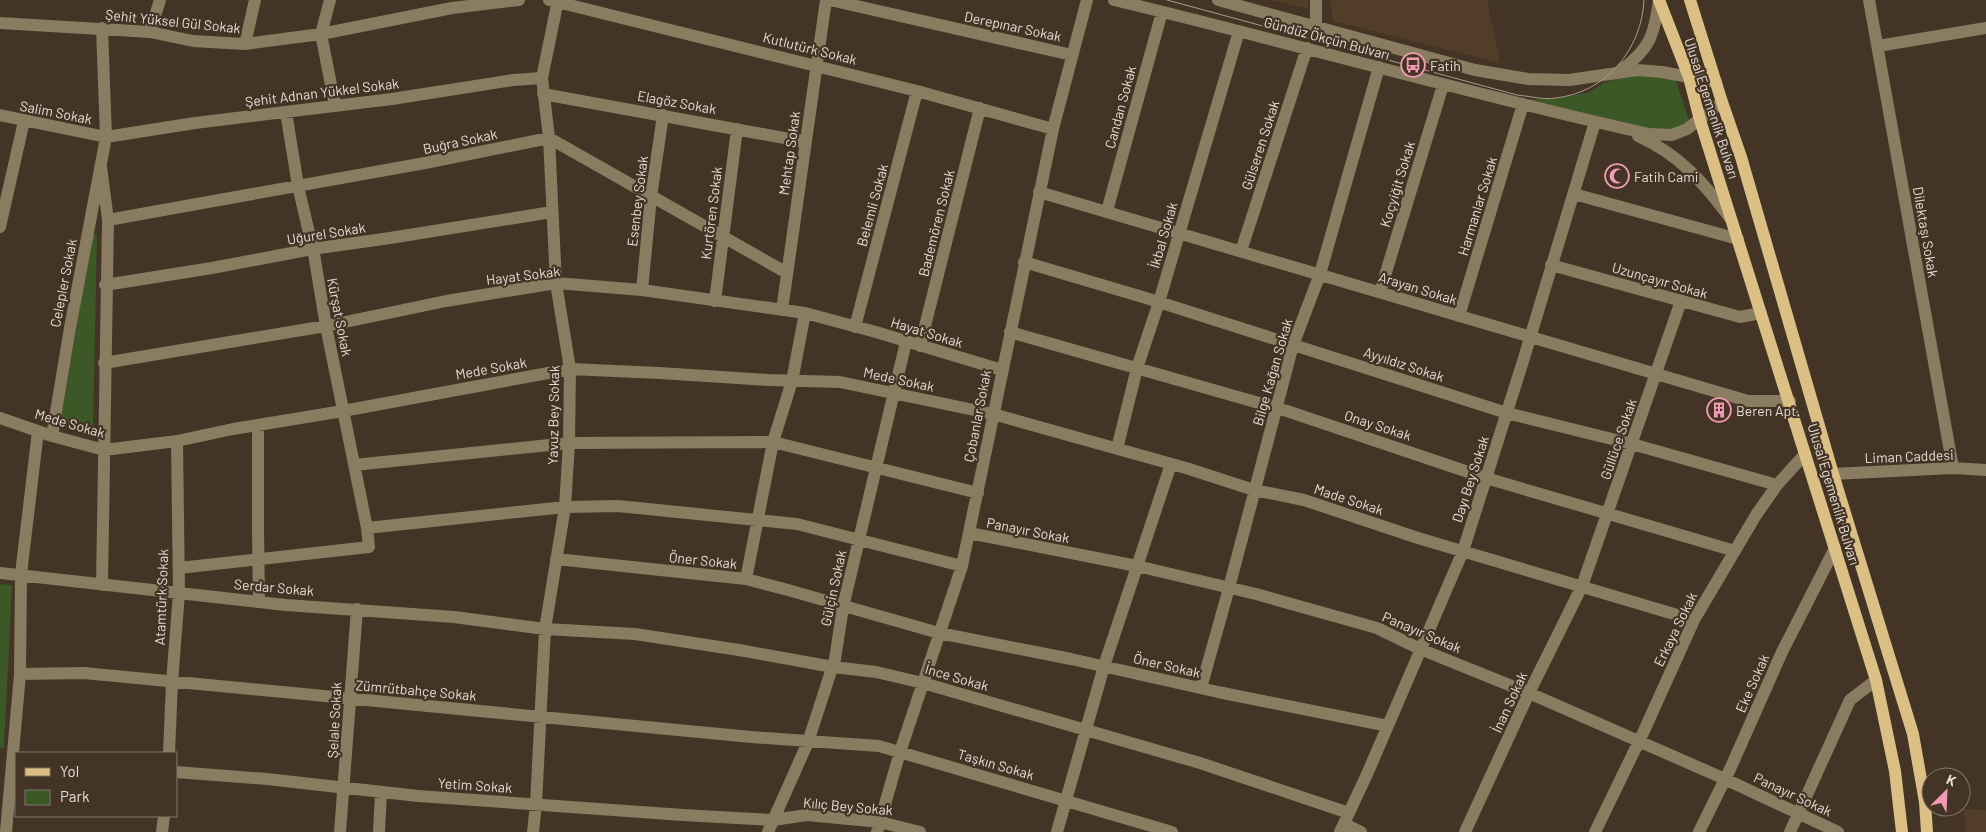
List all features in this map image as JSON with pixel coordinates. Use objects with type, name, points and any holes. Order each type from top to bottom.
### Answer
[{"type":"main road","name":"Ulusal Egemenlik Bulvarı","points":[[1659,0],[1689,77],[1700,120],[1790,401],[1876,680],[1896,771],[1902,832]]},
{"type":"main road","name":"Ulusal Egemenlik Bulvarı","points":[[1690,0],[1741,157],[1833,474],[1913,734],[1925,802],[1927,832]]},
{"type":"street","points":[[150,32],[160,0]]},
{"type":"street","points":[[245,44],[256,0]]},
{"type":"street","points":[[330,0],[321,34],[335,105]]},
{"type":"street","name":"Şehit Yüksel Gül Sokak","points":[[0,22],[150,32],[193,41],[245,44],[321,34],[453,4],[519,0]]},
{"type":"street","name":"Mehtap Sokak","points":[[782,310],[826,0]]},
{"type":"street","name":"Derepınar Sokak","points":[[830,0],[1072,55]]},
{"type":"street","name":"Çobanlar Sokak","points":[[878,827],[900,752],[962,566],[1052,129],[1086,0]]},
{"type":"street","name":"Gündüz Ökçün Bulvarı","points":[[1114,0],[1307,48],[1443,85],[1620,128]]},
{"type":"street","name":"Gündüz Ökçün Bulvarı","points":[[1218,0],[1475,70],[1528,79],[1569,80],[1637,70],[1716,82]]},
{"type":"street","points":[[1316,0],[1316,26]]},
{"type":"street","points":[[1619,72],[1640,55],[1648,42],[1654,30],[1659,0]]},
{"type":"street","name":"Dilektaşı Sokak","points":[[1869,0],[1953,468]]},
{"type":"street","name":"Kutlutürk Sokak","points":[[555,1],[917,91],[1052,129]]},
{"type":"street","name":"Yavuz Bey Sokak","points":[[533,832],[545,629],[565,507],[569,443],[570,369],[556,282],[549,138],[542,78],[555,1]]},
{"type":"street","name":"Candan Sokak","points":[[1107,211],[1162,12]]},
{"type":"street","name":"Celepler Sokak","points":[[52,436],[106,137],[102,28]]},
{"type":"street","points":[[1878,46],[1986,28]]},
{"type":"street","name":"İkbal Sokak","points":[[1117,449],[1137,368],[1239,31]]},
{"type":"street","name":"Gülseren Sokak","points":[[1241,251],[1307,48]]},
{"type":"street","name":"Bilge Kağan Sokak","points":[[1201,688],[1230,588],[1293,344],[1320,274],[1379,67]]},
{"type":"street","name":"Şehit Adnan Yükkel Sokak","points":[[106,137],[194,123],[542,78]]},
{"type":"street","name":"Koçyiğit Sokak","points":[[1380,292],[1443,85]]},
{"type":"street","name":"Belemli Sokak","points":[[855,327],[917,91]]},
{"type":"street","name":"Elagöz Sokak","points":[[543,94],[806,142]]},
{"type":"street","points":[[1620,128],[1648,134],[1672,134],[1688,129],[1722,102]]},
{"type":"street","name":"Harmanlar Sokak","points":[[1459,316],[1524,104]]},
{"type":"street","name":"Bademören Sokak","points":[[920,346],[980,108]]},
{"type":"street","name":"Kürşat Sokak","points":[[286,112],[298,186],[367,528]]},
{"type":"street","name":"Salim Sokak","points":[[0,115],[106,137]]},
{"type":"street","name":"Esenbey Sokak","points":[[642,290],[651,197],[663,115]]},
{"type":"street","points":[[0,228],[24,121]]},
{"type":"street","name":"Dayı Bey Sokak","points":[[1344,823],[1463,551],[1595,122]]},
{"type":"street","points":[[1620,128],[1654,143],[1677,159],[1704,184],[1731,218]]},
{"type":"street","name":"Kurtören Sokak","points":[[715,301],[737,129]]},
{"type":"street","points":[[549,138],[787,273]]},
{"type":"street","name":"Buğra Sokak","points":[[108,220],[426,163],[549,138]]},
{"type":"street","points":[[101,167],[108,220],[104,363],[102,585]]},
{"type":"street","name":"Arayan Sokak","points":[[1039,192],[1748,401],[1790,401]]},
{"type":"street","points":[[1574,194],[1738,239]]},
{"type":"street","name":"Uğurel Sokak","points":[[106,285],[212,268],[312,249],[552,212]]},
{"type":"street","name":"Ayyıldız Sokak","points":[[1024,262],[1293,344],[1507,413],[1632,444],[1777,486]]},
{"type":"street","name":"Uzunçayır Sokak","points":[[1550,266],[1740,317],[1761,313]]},
{"type":"street","name":"Hayat Sokak","points":[[104,363],[326,326],[446,301],[556,282],[642,290],[805,314],[1002,370]]},
{"type":"street","name":"Güllüce Sokak","points":[[1582,586],[1681,301]]},
{"type":"street","points":[[746,579],[773,442],[792,381],[805,314]]},
{"type":"street","name":"Onay Sokak","points":[[1010,332],[1276,408],[1486,478],[1735,551]]},
{"type":"street","name":"Gülçin Sokak","points":[[768,832],[808,742],[833,667],[843,607],[906,342]]},
{"type":"street","name":"Mede Sokak","points":[[0,418],[52,436],[104,450],[177,441],[570,369],[840,382],[992,414]]},
{"type":"street","name":"Made Sokak","points":[[992,414],[1171,464],[1254,490],[1304,500],[1463,551],[1694,620]]},
{"type":"street","points":[[258,425],[259,602]]},
{"type":"street","points":[[6,832],[10,759],[20,674],[21,574],[38,431]]},
{"type":"street","name":"Atamtürk Sokak","points":[[169,752],[178,593],[177,441]]},
{"type":"street","points":[[354,465],[569,443],[773,442],[978,494]]},
{"type":"street","name":"Erkaya Sokak","points":[[1595,832],[1639,742],[1694,620],[1777,486],[1805,454]]},
{"type":"street","points":[[1057,832],[1068,800],[1104,666],[1171,464]]},
{"type":"street","name":"Liman Caddesi","points":[[1833,474],[1953,468],[1986,470]]},
{"type":"street","points":[[178,568],[369,547],[367,528],[565,507],[618,506],[797,524],[962,566]]},
{"type":"street","name":"Panayır Sokak","points":[[969,533],[1137,566],[1230,588],[1378,628],[1420,649],[1529,693],[1725,779],[1838,832]]},
{"type":"street","name":"Eke Sokak","points":[[1699,832],[1782,652],[1835,548]]},
{"type":"street","name":"Öner Sokak","points":[[556,559],[746,579],[939,633],[1388,726]]},
{"type":"street","name":"Serdar Sokak","points":[[0,573],[259,602],[454,617],[545,629]]},
{"type":"street","name":"İnan Sokak","points":[[1465,832],[1529,693],[1582,586]]},
{"type":"street","name":"Şelale Sokak","points":[[340,832],[345,788],[349,699],[357,609]]},
{"type":"street","name":"İnce Sokak","points":[[545,629],[635,634],[833,667],[876,672],[923,683],[1200,763],[1362,832]]},
{"type":"street","name":"Zümrütbahçe Sokak","points":[[20,674],[84,673],[808,742]]},
{"type":"street","points":[[1790,832],[1850,700],[1876,680]]},
{"type":"street","name":"Taşkın Sokak","points":[[808,742],[879,746],[1172,832]]},
{"type":"street","name":"Yetim Sokak","points":[[178,772],[418,796],[773,820]]},
{"type":"street","points":[[379,832],[381,792]]},
{"type":"street","name":"Kılıç Bey Sokak","points":[[773,820],[807,815],[920,832]]},
{"type":"street","points":[[162,832],[164,817]]},
{"type":"shaded area","points":[[1270,0],[1308,0],[1308,9]]},
{"type":"shaded area","points":[[1331,0],[1487,0],[1500,63],[1333,21]]},
{"type":"shaded area","points":[[1971,809],[1986,810],[1986,832],[1965,832],[1964,817],[1971,817]]},
{"type":"green space","points":[[1632,74],[1675,78],[1689,120],[1688,125],[1669,133],[1527,100],[1587,93],[1604,83]]},
{"type":"green space","points":[[92,234],[97,235],[93,429],[60,426]]},
{"type":"green space","points":[[0,584],[12,585],[4,748],[0,748]]},
{"type":"tram line","points":[[1167,0],[1517,95],[1546,99],[1573,94],[1590,87],[1605,78],[1618,66],[1636,35],[1642,18],[1644,0]]},
{"type":"place","name":"Fatih","points":[[1413,65]]},
{"type":"place","name":"Fatih Cami","points":[[1617,176]]},
{"type":"place","name":"Beren Apt.","points":[[1719,410]]}]
